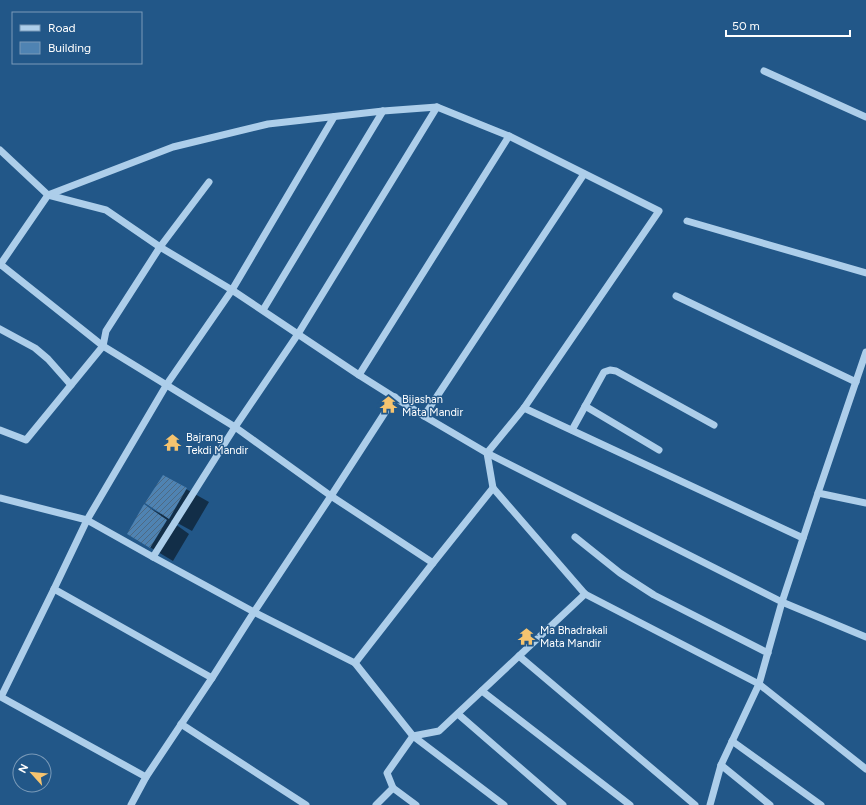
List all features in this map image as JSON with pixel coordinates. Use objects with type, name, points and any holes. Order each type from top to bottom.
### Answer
[{"type":"street","points":[[764,71],[866,117]]},
{"type":"street","points":[[153,557],[235,427],[298,334],[437,107]]},
{"type":"street","points":[[432,563],[330,496],[235,427],[103,346],[0,265],[48,195],[173,147],[268,124],[382,111],[437,107],[508,136],[659,211],[524,408],[487,453],[493,488],[585,594],[759,684],[866,769]]},
{"type":"street","points":[[263,310],[382,111]]},
{"type":"street","points":[[146,777],[1,697],[87,520],[167,384],[232,290],[334,117]]},
{"type":"street","points":[[359,375],[508,136]]},
{"type":"street","points":[[0,150],[48,195],[106,210],[160,247],[263,310],[359,375],[487,453],[782,602],[866,637]]},
{"type":"street","points":[[424,416],[584,174]]},
{"type":"street","points":[[0,430],[26,440],[103,346],[106,331],[160,247],[209,182]]},
{"type":"street","points":[[687,221],[866,273]]},
{"type":"street","points":[[676,296],[856,382]]},
{"type":"street","points":[[0,329],[36,348],[71,385]]},
{"type":"street","points":[[710,805],[721,765],[759,684],[782,602],[866,352]]},
{"type":"street","points":[[572,430],[604,372],[610,370],[616,371],[714,425]]},
{"type":"street","points":[[131,805],[146,777],[395,397]]},
{"type":"street","points":[[585,406],[659,450]]},
{"type":"street","points":[[524,408],[803,538]]},
{"type":"street","points":[[355,663],[432,563],[493,488]]},
{"type":"street","points":[[818,493],[866,503]]},
{"type":"street","points":[[0,498],[87,520],[254,612],[355,663],[413,736],[504,805]]},
{"type":"street","points":[[575,537],[620,573],[654,595],[768,653]]},
{"type":"street","points":[[54,589],[212,678]]},
{"type":"street","points":[[416,805],[393,788],[386,773],[413,736],[439,731],[585,594]]},
{"type":"street","points":[[519,656],[695,805]]},
{"type":"street","points":[[482,691],[630,805]]},
{"type":"street","points":[[458,714],[563,805]]},
{"type":"street","points":[[181,724],[302,804]]},
{"type":"street","points":[[732,741],[821,805]]},
{"type":"street","points":[[721,765],[770,805]]},
{"type":"street","points":[[376,805],[393,788]]},
{"type":"building","points":[[163,475],[187,488],[169,519],[145,503]]},
{"type":"building","points":[[144,504],[167,520],[150,548],[127,534]]},
{"type":"place","name":"Bijashan Mata Mandir","points":[[389,405]]},
{"type":"place","name":"Bajrang Tekdi Mandir","points":[[173,443]]},
{"type":"place","name":"Ma Bhadrakali Mata Mandir","points":[[527,636]]}]
